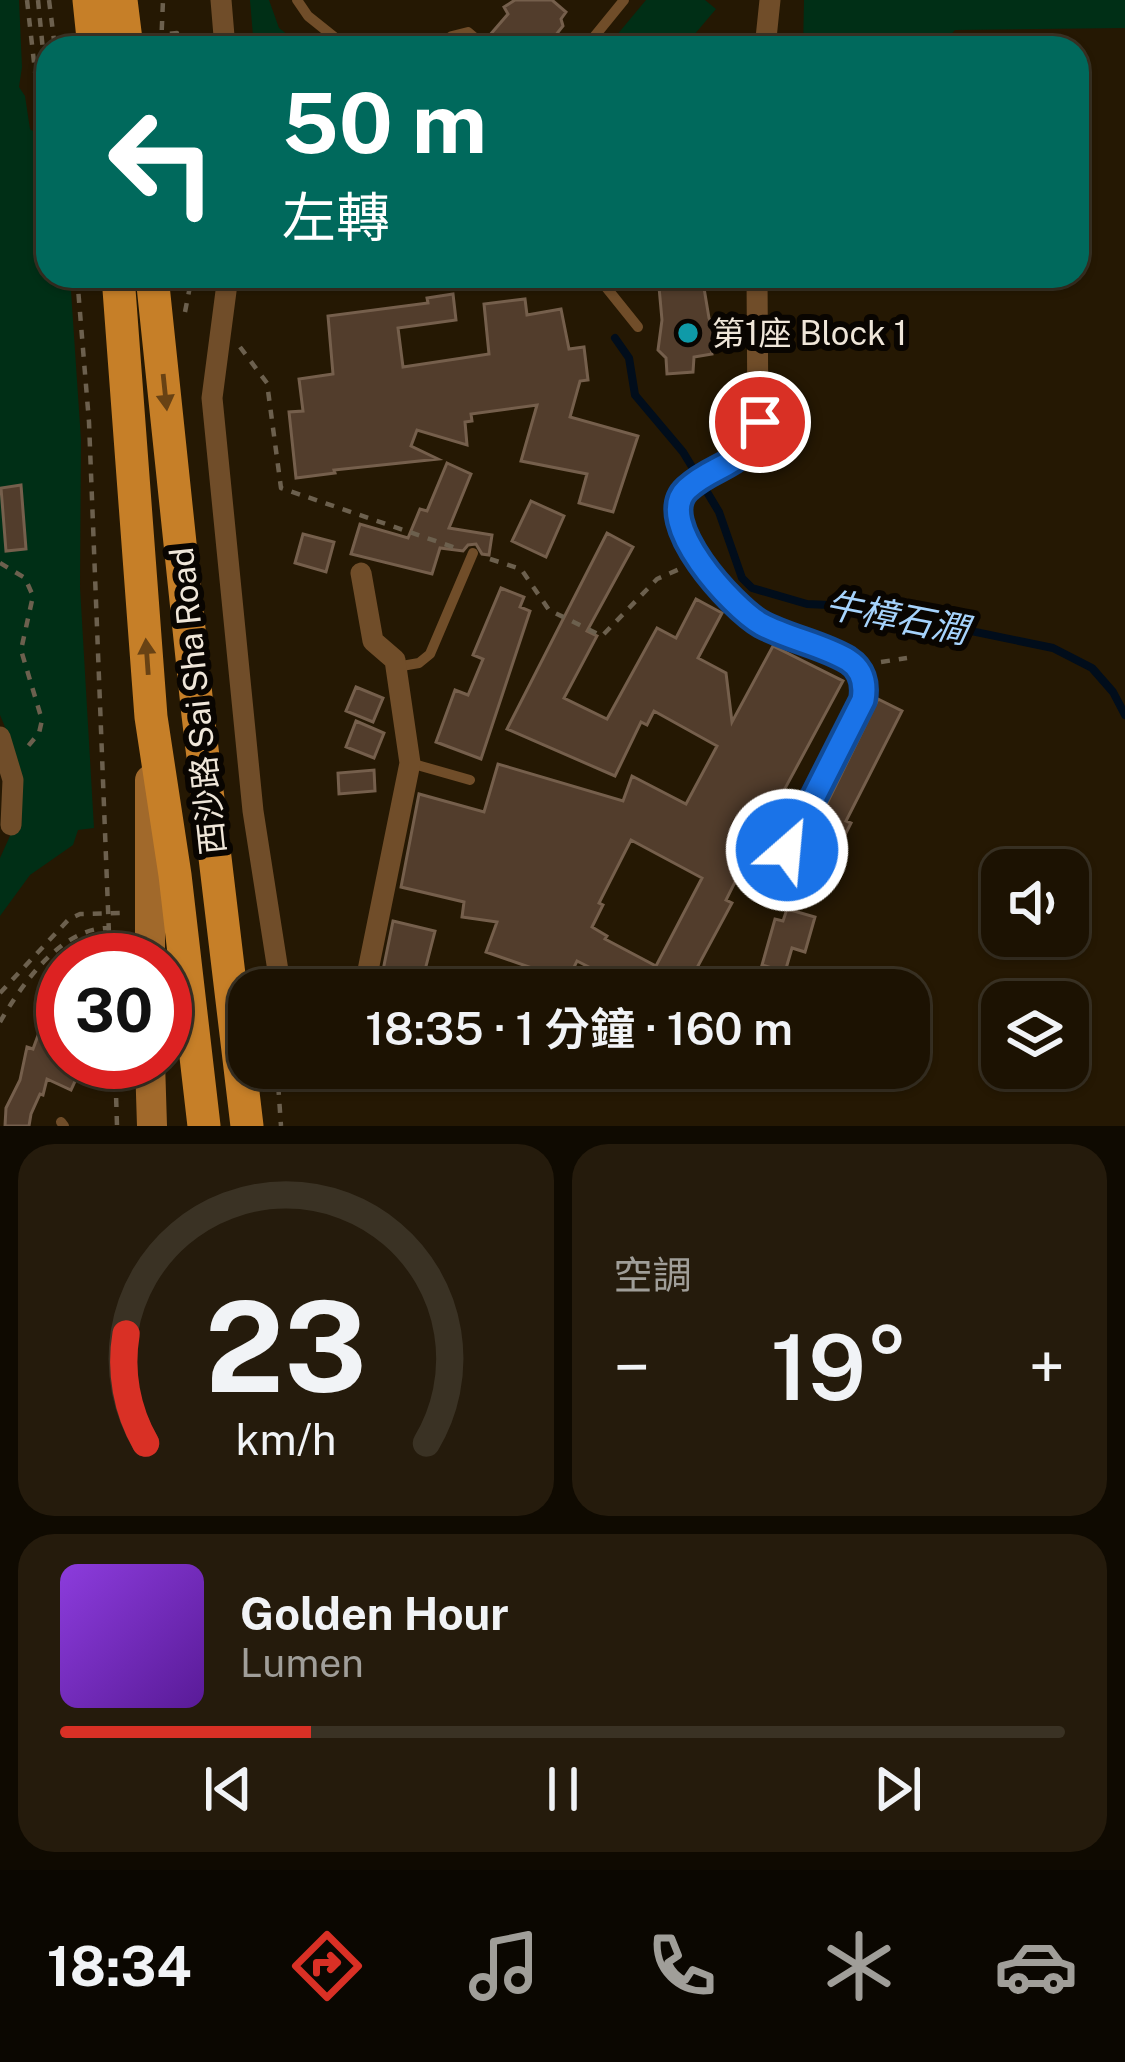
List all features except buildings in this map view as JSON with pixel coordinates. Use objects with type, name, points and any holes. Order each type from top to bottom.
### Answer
[{"type":"main road","points":[[89,0],[93,36]]},
{"type":"main road","points":[[121,0],[126,36]]},
{"type":"main road","name":"西沙路 Sai Sha Road","points":[[119,288],[151,716],[150,933]]},
{"type":"main road","name":"西沙路 Sai Sha Road","points":[[153,288],[247,1126]]},
{"type":"main road","points":[[151,716],[204,1126]]},
{"type":"main road","points":[[151,1089],[152,1126]]},
{"type":"street","points":[[221,0],[224,36]]},
{"type":"street","points":[[766,36],[770,0]]},
{"type":"street","points":[[226,288],[212,398],[253,811],[278,969]]},
{"type":"street","points":[[757,288],[760,422],[748,450],[682,495],[679,523],[721,589],[759,623],[858,666],[866,688],[787,850]]},
{"type":"street","points":[[361,573],[373,641],[395,660],[410,763],[368,969]]},
{"type":"street","points":[[4,748],[14,794],[11,825]]},
{"type":"lane","points":[[297,0],[333,36]]},
{"type":"lane","points":[[595,36],[624,0]]},
{"type":"lane","points":[[608,289],[638,327]]},
{"type":"lane","points":[[396,667],[419,663],[430,654],[473,554]]},
{"type":"lane","points":[[410,763],[470,780]]},
{"type":"path","points":[[27,0],[36,80]]},
{"type":"path","points":[[38,0],[42,36]]},
{"type":"path","points":[[50,0],[54,36]]},
{"type":"path","points":[[163,0],[164,36]]},
{"type":"path","points":[[78,288],[89,422],[109,933]]},
{"type":"path","points":[[240,347],[267,383],[281,488],[520,569],[550,610],[602,636],[657,579],[699,560]]},
{"type":"path","points":[[0,563],[25,578],[34,596],[21,650],[42,720],[34,741],[4,748]]},
{"type":"path","points":[[858,666],[907,658]]},
{"type":"path","points":[[0,993],[23,963],[69,919],[80,914],[121,913]]},
{"type":"path","points":[[0,1022],[32,977],[75,933],[109,928]]},
{"type":"path","points":[[116,1089],[117,1126]]},
{"type":"path","points":[[278,1089],[281,1126]]},
{"type":"green space","points":[[0,0],[19,0],[19,87],[30,129],[36,133],[36,288],[71,288],[81,440],[80,587],[94,828],[78,830],[73,845],[30,875],[0,916],[0,858],[14,827],[21,828],[22,798],[11,742],[0,715]]},
{"type":"green space","points":[[250,0],[269,0],[279,28],[290,36],[253,36]]},
{"type":"green space","points":[[646,0],[705,0],[716,9],[693,36],[616,36]]},
{"type":"green space","points":[[804,0],[1125,0],[1125,28],[955,30],[950,36],[803,36]]},
{"type":"waterway","name":"牛樟石澗","points":[[615,338],[629,358],[635,395],[697,475]]},
{"type":"waterway","name":"牛樟石澗","points":[[704,487],[719,512],[742,578],[752,588],[807,604],[850,606],[1053,648],[1092,668],[1125,715]]},
{"type":"place","name":"第1座 Block 1","points":[[688,333]]},
{"type":"route","points":[[760,422],[748,450],[685,491],[678,508],[682,530],[699,560],[736,605],[759,623],[858,666],[866,688],[787,850]]}]
